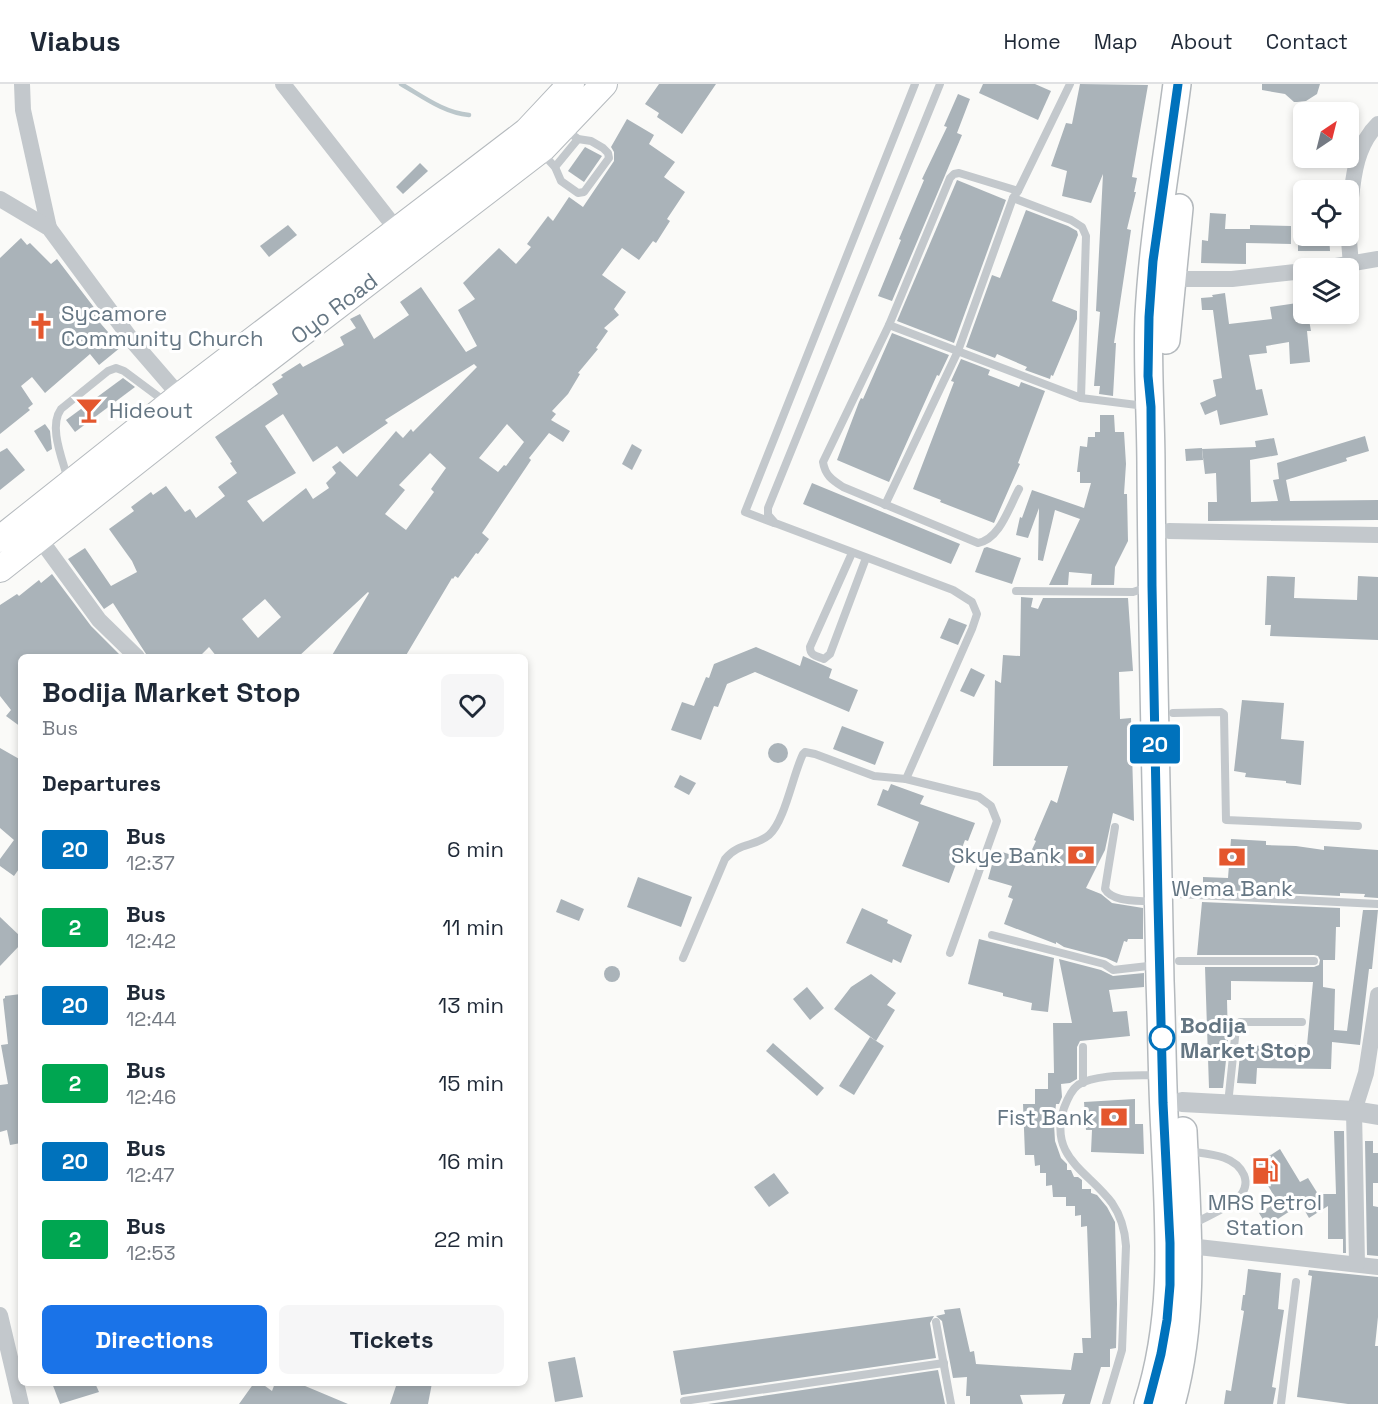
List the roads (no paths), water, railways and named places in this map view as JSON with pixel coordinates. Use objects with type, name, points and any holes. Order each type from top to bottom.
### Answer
[{"type":"highway","points":[[1148,1404],[1161,1354],[1170,1285],[1172,1103],[1168,898],[1152,586],[1151,407],[1148,376],[1153,261],[1178,84]]},
{"type":"highway","points":[[1168,898],[1173,713],[1165,385],[1171,279],[1193,84]]},
{"type":"highway","points":[[1169,963],[1162,1074],[1184,1150],[1188,1236],[1186,1317],[1176,1386],[1171,1404]]},
{"type":"main road","name":"Oyo Road","points":[[0,569],[40,539],[182,405],[397,230],[527,131],[571,84]]},
{"type":"main road","name":"Oyo Road","points":[[0,539],[69,484],[182,405],[547,159],[570,133],[604,84]]},
{"type":"street","points":[[22,84],[23,110],[49,228]]},
{"type":"street","points":[[283,84],[397,230]]},
{"type":"street","points":[[1354,180],[1358,156],[1365,139],[1378,124]]},
{"type":"street","points":[[0,199],[49,228],[182,405]]},
{"type":"street","points":[[1359,263],[1378,259]]},
{"type":"street","points":[[1171,279],[1232,279],[1293,272]]},
{"type":"street","points":[[1168,531],[1378,535]]},
{"type":"street","points":[[40,539],[99,620],[134,654]]},
{"type":"street","points":[[1357,1264],[1354,1111],[1366,1073],[1378,995]]},
{"type":"street","points":[[1172,1103],[1378,1114]]},
{"type":"street","points":[[1188,1236],[1378,1267]]},
{"type":"street","points":[[0,1315],[21,1404]]},
{"type":"lane","points":[[906,779],[972,630],[977,614],[972,603],[953,590],[745,512],[915,84]]},
{"type":"lane","points":[[775,523],[768,515],[768,508],[940,84]]},
{"type":"lane","points":[[885,505],[958,351],[1015,195],[1070,84]]},
{"type":"lane","points":[[547,159],[561,181],[578,193],[584,192],[609,158],[608,153],[591,141],[570,133]]},
{"type":"lane","points":[[1019,489],[994,535],[987,541],[978,543],[843,487],[829,478],[824,470],[823,462],[889,325],[950,178],[959,172],[1071,220],[1082,227],[1086,236],[1081,398]]},
{"type":"lane","points":[[889,325],[1081,398],[1151,407]]},
{"type":"lane","points":[[69,484],[55,428],[56,415],[108,371],[116,368],[124,371],[182,405]]},
{"type":"lane","points":[[852,553],[810,647],[814,655],[824,658],[830,654],[866,558]]},
{"type":"lane","points":[[1016,591],[1133,592],[1152,586]]},
{"type":"lane","points":[[1173,713],[1221,712],[1224,714],[1226,820],[1358,826]]},
{"type":"lane","points":[[683,958],[725,859],[737,847],[771,833],[803,754],[815,754],[874,776],[906,779],[979,797],[991,806],[997,821],[950,953]]},
{"type":"lane","points":[[1115,827],[1105,889],[1107,894],[1113,897],[1378,904]]},
{"type":"lane","points":[[992,935],[1104,964],[1113,970],[1169,963],[1314,961]]},
{"type":"lane","points":[[1228,1105],[1236,1028],[1240,1022],[1302,1022]]},
{"type":"lane","points":[[1083,1047],[1083,1083]]},
{"type":"lane","points":[[1106,1404],[1122,1350],[1125,1229],[1111,1201],[1074,1165],[1064,1147],[1060,1120],[1067,1100],[1077,1086],[1092,1078],[1162,1074]]},
{"type":"lane","points":[[1184,1150],[1233,1160],[1242,1169],[1246,1180],[1245,1190],[1236,1200],[1188,1236]]},
{"type":"lane","points":[[1283,1404],[1296,1282]]},
{"type":"lane","points":[[936,1322],[951,1404]]},
{"type":"lane","points":[[684,1401],[944,1363]]},
{"type":"waterway","points":[[401,84],[442,107],[469,115]]},
{"type":"place","name":"Sycamore Community Church","points":[[41,326]]},
{"type":"place","name":"Hideout","points":[[89,410]]},
{"type":"place","name":"Skye Bank","points":[[1081,855]]},
{"type":"place","name":"Wema Bank","points":[[1232,857]]},
{"type":"place","name":"Bodija Market Stop","points":[[1162,1038]]},
{"type":"place","name":"Fist Bank","points":[[1114,1117]]},
{"type":"place","name":"MRS Petrol Station","points":[[1265,1171]]}]
